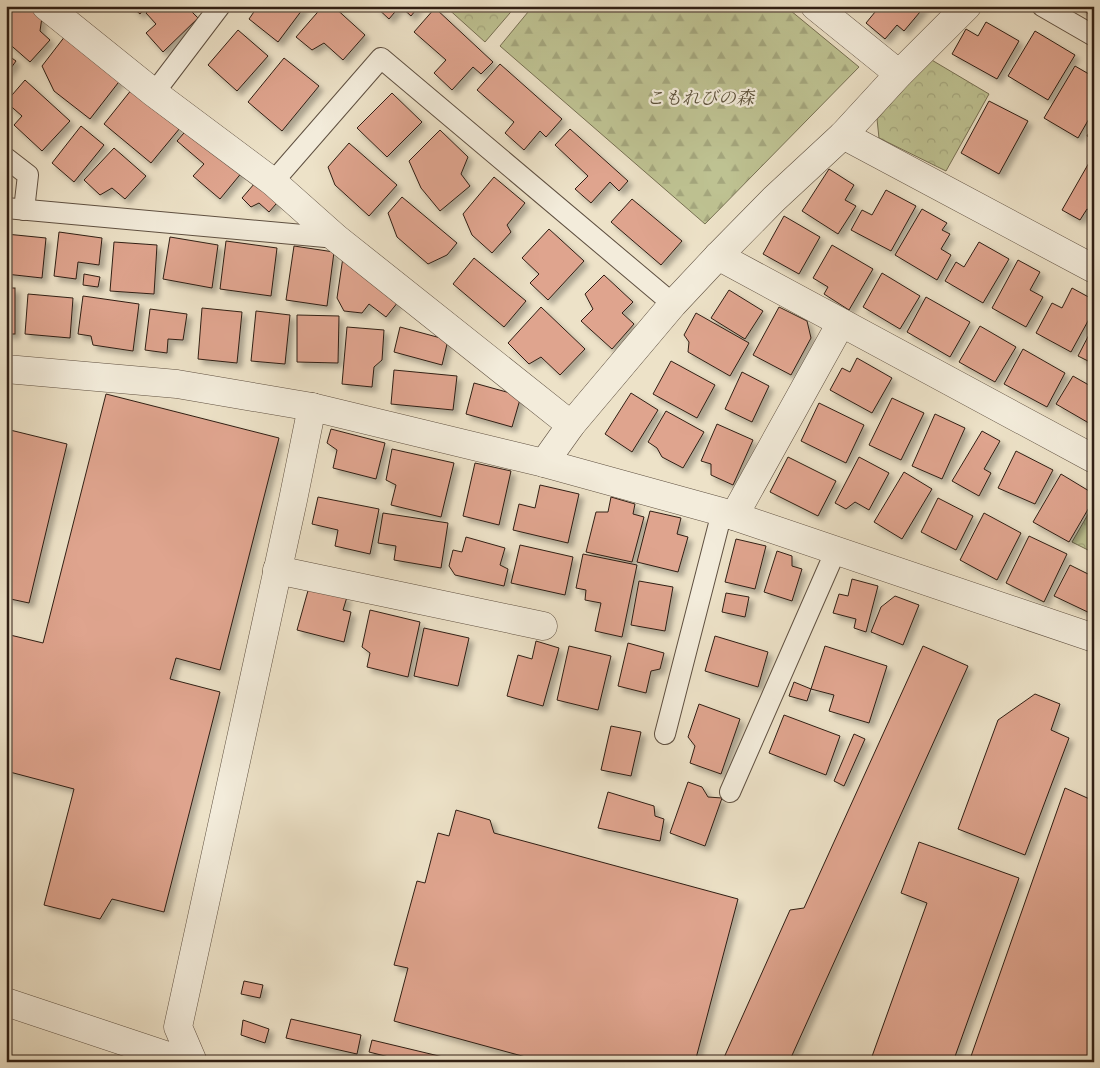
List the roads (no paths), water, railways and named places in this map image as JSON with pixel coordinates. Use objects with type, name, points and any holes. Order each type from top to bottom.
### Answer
[{"type":"street","points":[[46,6],[154,93],[273,182],[336,238],[571,425]]},
{"type":"street","points":[[815,6],[898,74]]},
{"type":"street","points":[[544,463],[571,425],[674,304],[718,256],[774,199],[843,135],[898,74],[967,6]]},
{"type":"street","points":[[843,135],[1094,268]]},
{"type":"street","points":[[718,256],[1094,459]]},
{"type":"street","points":[[728,514],[841,323]]},
{"type":"street","points":[[6,369],[177,384],[312,407],[544,463],[728,514],[1094,638]]},
{"type":"street","points":[[193,1062],[178,1027],[312,407]]},
{"type":"street","points":[[277,570],[543,626]]},
{"type":"street","points":[[6,1002],[186,1062]]},
{"type":"lane","points":[[154,93],[220,6]]},
{"type":"lane","points":[[1042,6],[1094,36]]},
{"type":"lane","points":[[273,182],[381,58],[674,304]]},
{"type":"lane","points":[[6,158],[28,175],[15,209],[336,238]]},
{"type":"lane","points":[[665,734],[728,514]]},
{"type":"lane","points":[[730,792],[836,550]]},
{"type":"park label","name":"こもれびの森","points":[[700,98]]}]
